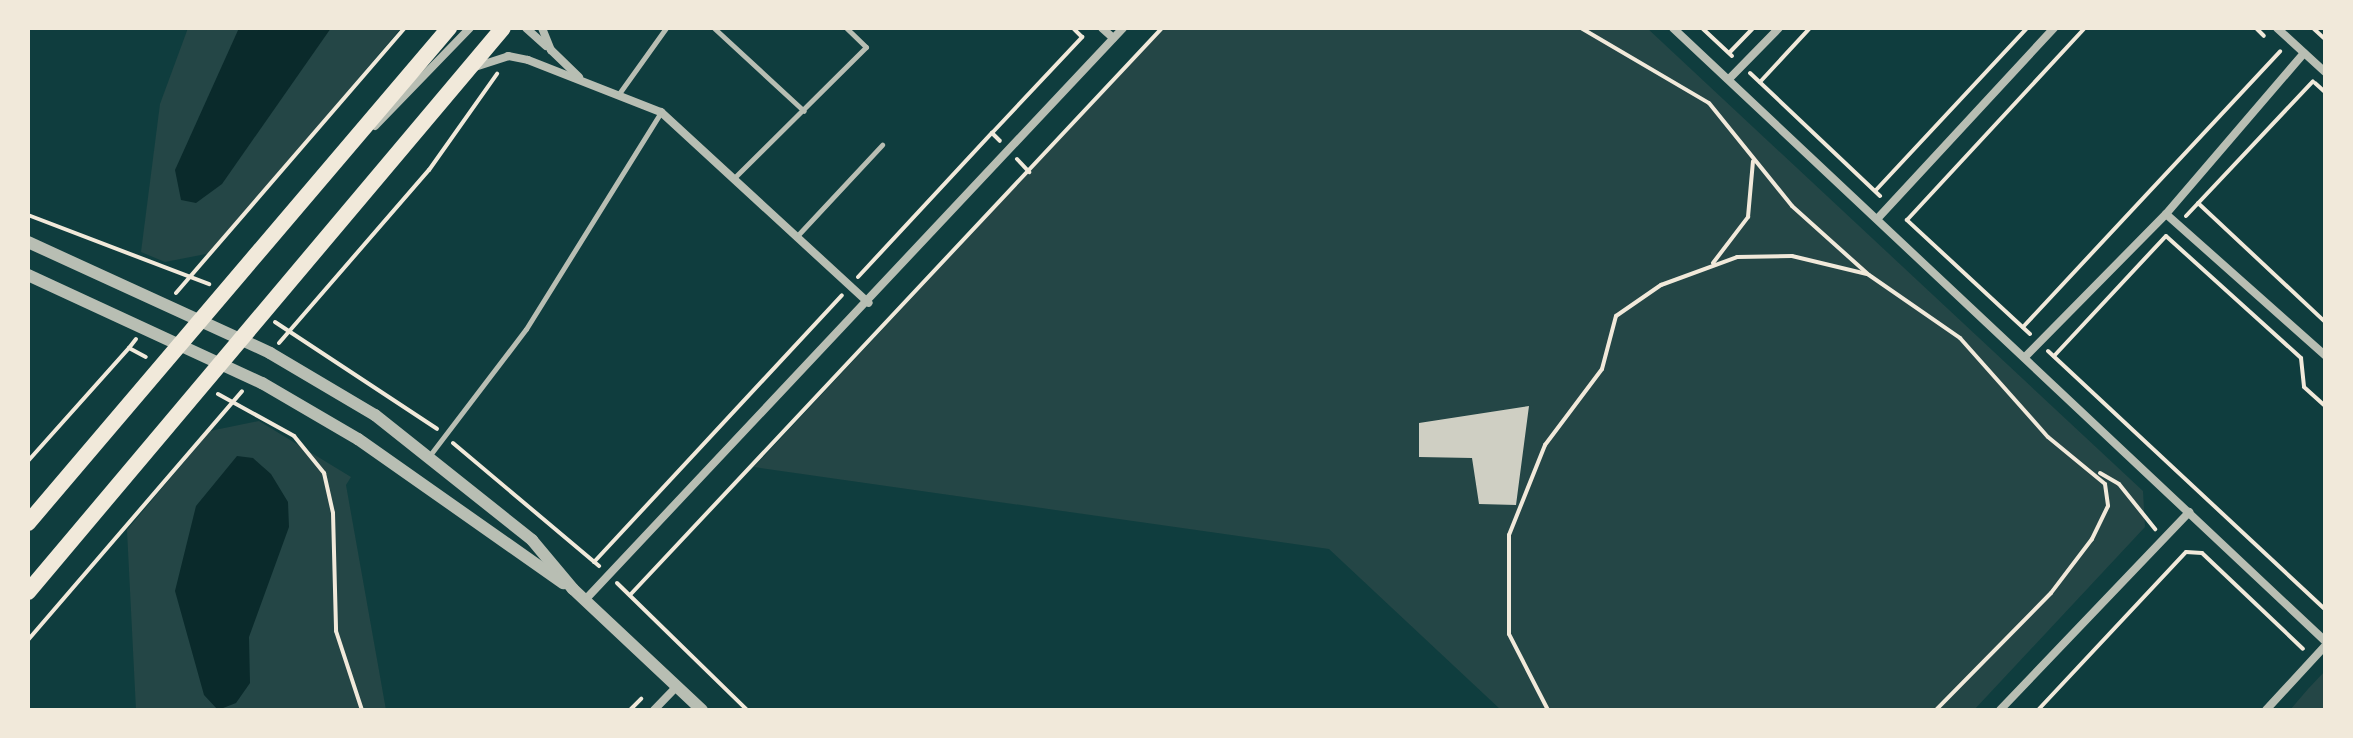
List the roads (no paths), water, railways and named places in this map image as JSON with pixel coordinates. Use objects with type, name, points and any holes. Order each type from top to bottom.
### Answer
[{"type":"highway","points":[[28,523],[449,28]]},
{"type":"highway","points":[[28,592],[503,28]]},
{"type":"street","points":[[338,158],[470,28]]},
{"type":"street","points":[[526,28],[582,81]]},
{"type":"street","points":[[542,28],[551,50]]},
{"type":"street","points":[[1102,28],[1113,38]]},
{"type":"street","points":[[585,600],[1011,153],[1123,28]]},
{"type":"street","points":[[1673,28],[1878,218],[2325,643],[2266,710]]},
{"type":"street","points":[[1729,79],[1779,28]]},
{"type":"street","points":[[1878,218],[2054,28]]},
{"type":"street","points":[[2277,28],[2325,72]]},
{"type":"street","points":[[2025,357],[2166,214],[2304,53]]},
{"type":"street","points":[[471,69],[508,56],[661,112],[869,303]]},
{"type":"street","points":[[2166,214],[2325,355]]},
{"type":"street","points":[[28,242],[270,353],[429,456],[532,540],[573,589],[702,710]]},
{"type":"street","points":[[28,275],[249,376],[358,439],[573,589]]},
{"type":"street","points":[[2000,710],[2189,512]]},
{"type":"street","points":[[654,710],[676,687]]},
{"type":"lane","points":[[617,95],[666,28]]},
{"type":"lane","points":[[714,28],[804,111]]},
{"type":"lane","points":[[733,179],[866,47],[846,28]]},
{"type":"lane","points":[[429,456],[526,329],[661,112]]},
{"type":"lane","points":[[797,237],[882,145]]}]
